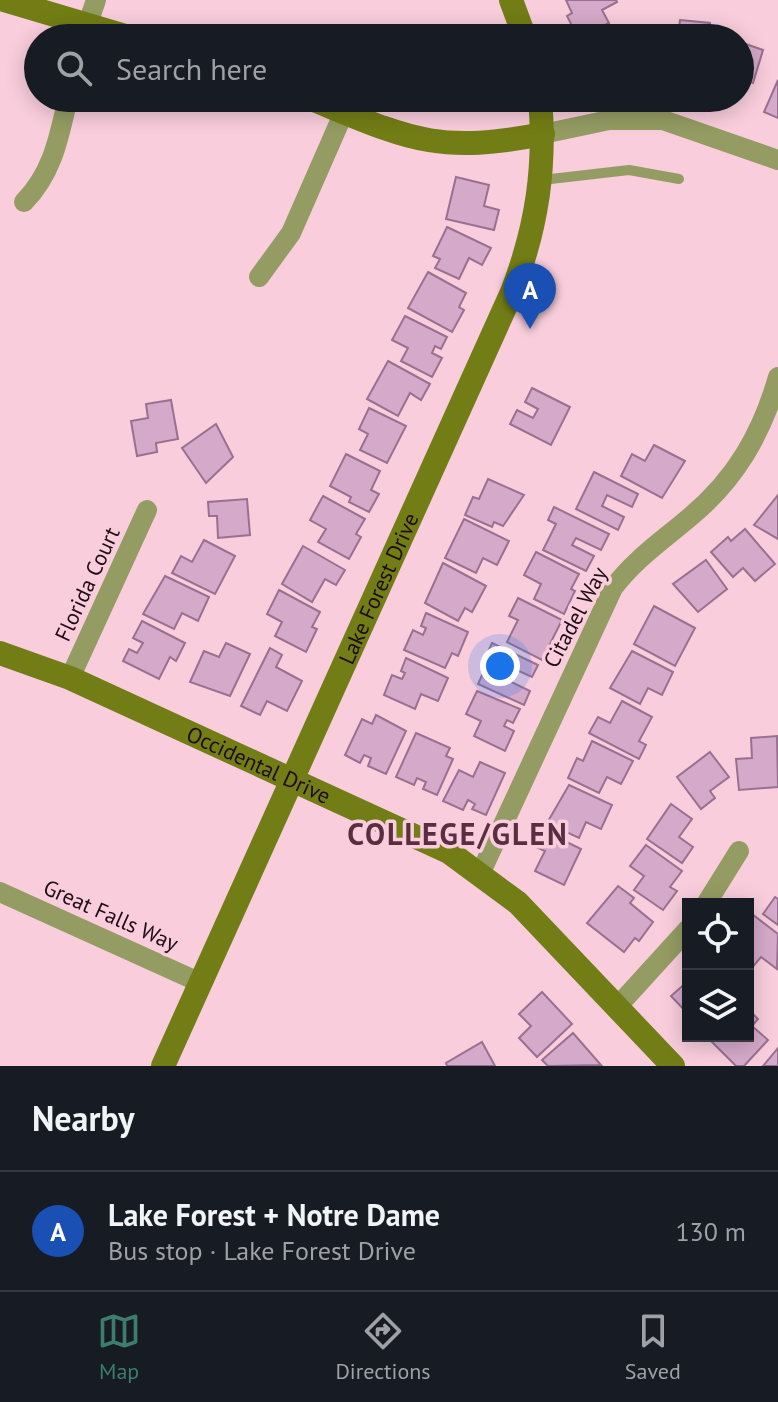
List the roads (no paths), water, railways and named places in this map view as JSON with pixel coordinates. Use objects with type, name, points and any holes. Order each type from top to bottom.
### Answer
[{"type":"street","points":[[4,0],[65,24]]},
{"type":"street","points":[[88,24],[96,0]]},
{"type":"street","points":[[511,0],[520,24]]},
{"type":"street","points":[[24,202],[42,181],[55,156],[65,112]]},
{"type":"street","points":[[259,277],[291,233],[344,112],[396,134],[429,142],[490,144],[609,120],[663,120],[778,160]]},
{"type":"street","name":"Lake Forest Drive","points":[[163,1066],[512,292],[531,239],[542,180],[541,112]]},
{"type":"street","name":"Citadel Way","points":[[481,872],[613,588],[645,550],[716,494],[740,464],[764,421],[778,377]]},
{"type":"street","name":"Florida Court","points":[[70,678],[147,510]]},
{"type":"street","name":"Occidental Drive","points":[[0,653],[70,678],[295,779],[422,838],[481,872],[518,903],[673,1066]]},
{"type":"street","points":[[710,898],[739,851]]},
{"type":"street","name":"Great Falls Way","points":[[0,892],[201,983]]},
{"type":"street","points":[[617,1007],[682,936]]},
{"type":"lane","points":[[542,180],[629,170],[679,179]]},
{"type":"place","name":"Lake Forest + Notre Dame","points":[[530,329]]},
{"type":"district","name":"COLLEGE/GLEN","points":[[458,835]]}]
